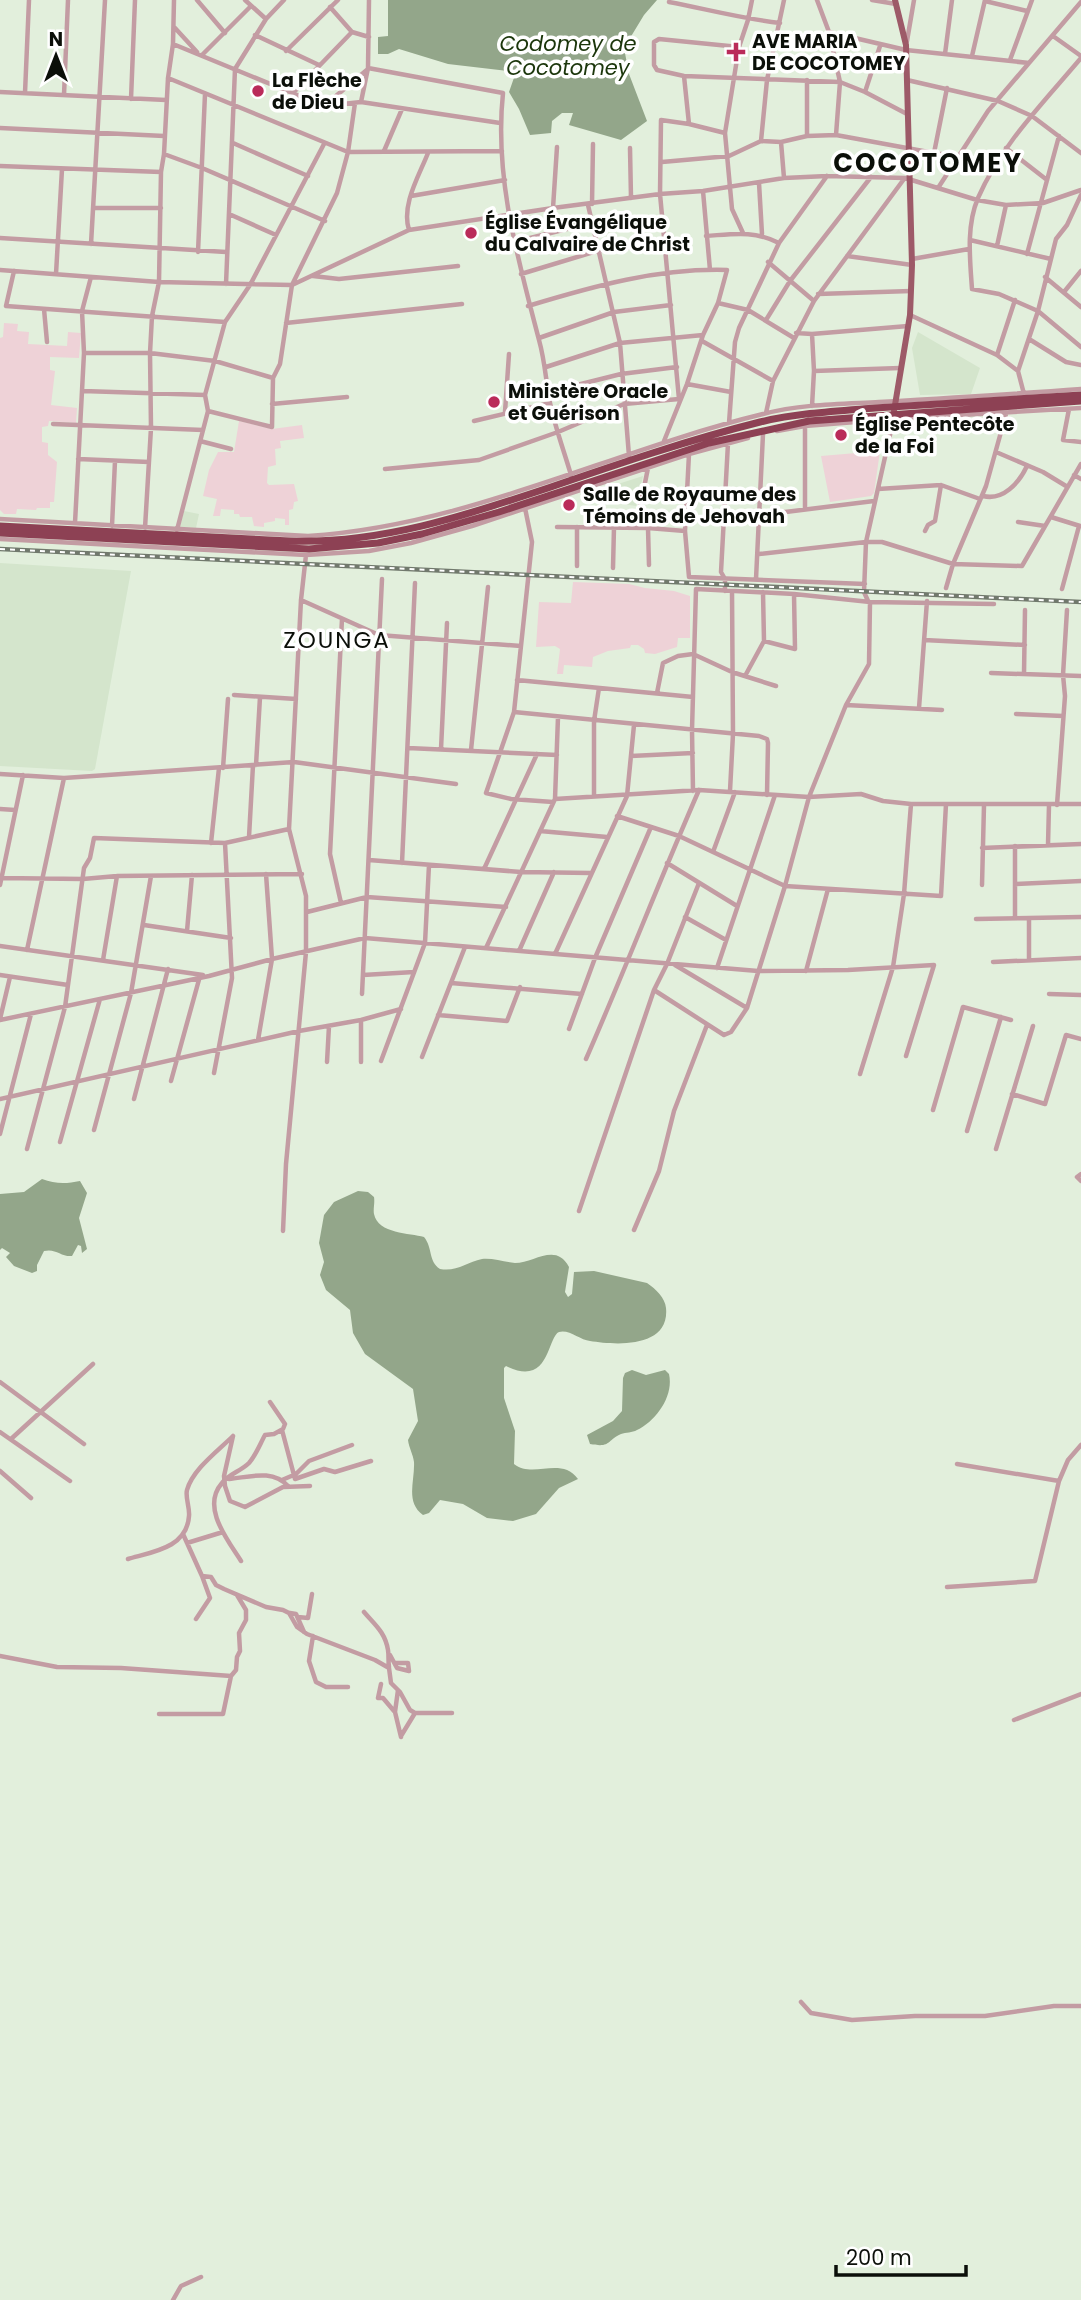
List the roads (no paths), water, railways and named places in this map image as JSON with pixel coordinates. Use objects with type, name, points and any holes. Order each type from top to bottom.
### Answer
[{"type":"highway","points":[[0,533],[325,548],[363,545],[410,537],[524,506],[655,459],[766,428],[894,410],[1081,395]]},
{"type":"highway","points":[[0,526],[308,542],[362,538],[420,528],[655,452],[764,421],[810,413],[1081,401]]},
{"type":"main road","points":[[894,410],[910,315],[912,262],[907,179],[909,115],[906,48],[895,2]]},
{"type":"street","points":[[24,93],[29,0]]},
{"type":"street","points":[[64,95],[68,0]]},
{"type":"street","points":[[91,244],[105,0]]},
{"type":"street","points":[[131,99],[135,0]]},
{"type":"street","points":[[145,528],[151,428],[150,353],[152,317],[159,282],[161,172],[173,44],[174,0]]},
{"type":"street","points":[[197,0],[225,33]]},
{"type":"street","points":[[245,0],[265,19]]},
{"type":"street","points":[[226,284],[235,69],[265,19],[284,0]]},
{"type":"street","points":[[286,51],[338,0]]},
{"type":"street","points":[[208,411],[272,426],[273,378],[279,364],[292,285],[337,193],[368,68],[369,0]]},
{"type":"street","points":[[743,233],[732,209],[725,133],[738,47],[752,0]]},
{"type":"street","points":[[761,141],[767,80],[785,0]]},
{"type":"street","points":[[817,0],[829,32],[840,82],[836,135]]},
{"type":"street","points":[[872,0],[895,2]]},
{"type":"street","points":[[906,48],[914,0]]},
{"type":"street","points":[[946,54],[952,0]]},
{"type":"street","points":[[972,56],[985,0],[1027,11]]},
{"type":"street","points":[[1010,60],[1032,0]]},
{"type":"street","points":[[668,2],[748,20],[780,23]]},
{"type":"street","points":[[938,188],[988,111],[1081,2]]},
{"type":"street","points":[[200,55],[250,7]]},
{"type":"street","points":[[330,7],[352,32],[369,37]]},
{"type":"street","points":[[174,27],[200,55]]},
{"type":"street","points":[[293,93],[352,32]]},
{"type":"street","points":[[829,32],[880,46],[1030,64]]},
{"type":"street","points":[[255,35],[319,65]]},
{"type":"street","points":[[1053,36],[1081,57],[1006,148],[977,200],[969,248],[972,289],[999,293],[1038,311],[1081,346]]},
{"type":"street","points":[[738,47],[656,40],[655,68],[684,76],[840,82],[909,115]]},
{"type":"street","points":[[173,44],[324,106],[358,103],[500,124]]},
{"type":"street","points":[[864,92],[880,46]]},
{"type":"street","points":[[324,106],[368,68]]},
{"type":"street","points":[[368,68],[503,93],[500,124],[509,216],[520,274],[546,367],[550,403],[571,475]]},
{"type":"street","points":[[684,76],[689,124]]},
{"type":"street","points":[[168,78],[348,152],[502,151]]},
{"type":"street","points":[[807,80],[807,136]]},
{"type":"street","points":[[907,80],[998,101],[1032,116],[1081,153]]},
{"type":"street","points":[[934,153],[947,88]]},
{"type":"street","points":[[0,92],[166,100]]},
{"type":"street","points":[[198,252],[205,94]]},
{"type":"street","points":[[384,151],[402,109]]},
{"type":"street","points":[[679,399],[660,194],[661,120],[725,133]]},
{"type":"street","points":[[0,128],[164,136]]},
{"type":"street","points":[[662,162],[729,156],[761,141],[781,142],[807,136],[836,135],[960,157]]},
{"type":"street","points":[[1027,254],[1059,136]]},
{"type":"street","points":[[781,142],[784,178]]},
{"type":"street","points":[[233,143],[308,176]]},
{"type":"street","points":[[177,530],[208,411],[205,395],[225,322],[250,285],[324,144]]},
{"type":"street","points":[[593,144],[591,223],[620,343],[629,456]]},
{"type":"street","points":[[553,208],[557,147]]},
{"type":"street","points":[[630,148],[631,198]]},
{"type":"street","points":[[1006,148],[1047,180]]},
{"type":"street","points":[[408,230],[405,219],[428,153]]},
{"type":"street","points":[[164,154],[201,167],[325,221]]},
{"type":"street","points":[[0,166],[161,172]]},
{"type":"street","points":[[56,274],[62,169]]},
{"type":"street","points":[[729,423],[737,335],[768,262],[827,176]]},
{"type":"street","points":[[766,320],[790,281],[872,176]]},
{"type":"street","points":[[0,270],[159,282],[292,285],[408,230],[784,178],[872,176],[907,179],[977,200],[1006,205],[1042,202],[1081,192]]},
{"type":"street","points":[[766,413],[773,381],[818,294],[907,179]]},
{"type":"street","points":[[411,196],[505,180]]},
{"type":"street","points":[[759,183],[762,234]]},
{"type":"street","points":[[703,191],[710,270]]},
{"type":"street","points":[[1024,394],[1018,371],[1038,311],[1056,239],[1067,225],[1081,192]]},
{"type":"street","points":[[997,246],[1006,205]]},
{"type":"street","points":[[93,208],[161,208]]},
{"type":"street","points":[[229,214],[276,235]]},
{"type":"street","points":[[514,242],[591,223]]},
{"type":"street","points":[[706,236],[762,234],[779,243]]},
{"type":"street","points":[[0,238],[226,252]]},
{"type":"street","points":[[970,240],[1051,259]]},
{"type":"street","points":[[520,274],[597,251],[665,243]]},
{"type":"street","points":[[847,256],[912,262],[969,248]]},
{"type":"street","points":[[768,262],[814,301]]},
{"type":"street","points":[[311,276],[339,279],[458,266]]},
{"type":"street","points":[[528,306],[605,283],[668,273],[727,270],[718,303],[703,335],[664,441]]},
{"type":"street","points":[[14,271],[6,306],[225,322]]},
{"type":"street","points":[[1064,292],[1081,271]]},
{"type":"street","points":[[75,524],[83,391],[82,311],[91,277]]},
{"type":"street","points":[[1045,277],[1081,306]]},
{"type":"street","points":[[818,294],[911,291]]},
{"type":"street","points":[[997,355],[1015,300]]},
{"type":"street","points":[[718,303],[748,310],[795,336],[908,326]]},
{"type":"street","points":[[286,323],[462,304]]},
{"type":"street","points":[[539,338],[614,312],[671,305]]},
{"type":"street","points":[[44,309],[47,342]]},
{"type":"street","points":[[910,315],[997,355],[1018,371]]},
{"type":"street","points":[[811,406],[814,371],[812,334]]},
{"type":"street","points":[[546,367],[620,343],[703,335]]},
{"type":"street","points":[[1029,339],[1066,362],[1081,365]]},
{"type":"street","points":[[702,341],[773,381]]},
{"type":"street","points":[[84,354],[150,353],[215,361],[273,378]]},
{"type":"street","points":[[505,412],[509,354]]},
{"type":"street","points":[[549,392],[621,374],[677,367]]},
{"type":"street","points":[[814,371],[900,368]]},
{"type":"street","points":[[687,384],[731,392]]},
{"type":"street","points":[[0,539],[306,555],[389,548],[689,454],[763,434],[894,410],[1081,389]]},
{"type":"street","points":[[83,391],[205,395]]},
{"type":"street","points":[[272,404],[346,397]]},
{"type":"street","points":[[385,469],[479,460],[558,432],[624,404],[679,399]]},
{"type":"street","points":[[474,421],[550,403]]},
{"type":"street","points":[[0,519],[308,536],[362,532],[432,518],[495,500],[629,456],[664,441],[766,413],[811,406],[1006,414],[1081,408]]},
{"type":"street","points":[[1069,409],[1063,440],[1081,442]]},
{"type":"street","points":[[654,990],[724,1035],[728,1034],[747,1008],[809,797],[846,705],[870,660],[869,601],[864,592],[866,542],[894,410]]},
{"type":"street","points":[[946,588],[980,499],[1006,414]]},
{"type":"street","points":[[53,424],[203,430]]},
{"type":"street","points":[[805,426],[805,509]]},
{"type":"street","points":[[757,579],[763,434]]},
{"type":"street","points":[[200,441],[231,449]]},
{"type":"street","points":[[725,591],[725,579],[720,572],[728,443]]},
{"type":"street","points":[[996,452],[1042,472],[1066,486]]},
{"type":"street","points":[[689,454],[684,531],[689,577],[865,584]]},
{"type":"street","points":[[78,459],[149,462]]},
{"type":"street","points":[[112,526],[115,461]]},
{"type":"street","points":[[759,554],[882,542],[953,564],[1022,566],[1081,464]]},
{"type":"street","points":[[878,489],[941,485],[980,499],[983,496],[992,498],[1002,495],[1020,480],[1027,466]]},
{"type":"street","points":[[636,527],[648,467]]},
{"type":"street","points":[[1074,475],[1081,479]]},
{"type":"street","points":[[925,531],[928,525],[935,522],[941,485]]},
{"type":"street","points":[[761,515],[874,501]]},
{"type":"street","points":[[524,506],[533,542],[514,712],[486,793],[516,800],[696,791],[809,797],[861,794],[883,801],[911,804],[1081,804]]},
{"type":"street","points":[[1051,517],[1080,526],[1062,589]]},
{"type":"street","points":[[1018,522],[1045,526]]},
{"type":"street","points":[[557,527],[636,527],[684,531]]},
{"type":"street","points":[[577,527],[577,566]]},
{"type":"street","points":[[613,568],[614,527]]},
{"type":"street","points":[[648,528],[649,565]]},
{"type":"street","points":[[283,1231],[286,1164],[306,952],[307,912],[302,874],[289,829],[306,555]]},
{"type":"street","points":[[362,994],[383,579]]},
{"type":"street","points":[[402,863],[415,583]]},
{"type":"street","points":[[471,750],[488,587]]},
{"type":"street","points":[[586,1059],[629,960],[696,791],[692,697],[696,589],[869,601],[994,604]]},
{"type":"street","points":[[713,852],[732,792],[732,591]]},
{"type":"street","points":[[745,676],[764,641],[763,592]]},
{"type":"street","points":[[764,641],[795,649],[794,594]]},
{"type":"street","points":[[302,600],[379,635],[521,646]]},
{"type":"street","points":[[919,708],[927,601]]},
{"type":"street","points":[[1024,674],[1025,610]]},
{"type":"street","points":[[1057,805],[1065,696],[1063,675],[1067,610]]},
{"type":"street","points":[[341,903],[330,854],[342,619]]},
{"type":"street","points":[[441,749],[447,623]]},
{"type":"street","points":[[924,640],[1025,645]]},
{"type":"street","points":[[657,694],[663,663],[678,656],[693,654],[732,672],[776,685]]},
{"type":"street","points":[[991,673],[1081,676]]},
{"type":"street","points":[[517,680],[692,697]]},
{"type":"street","points":[[594,796],[594,721],[599,688]]},
{"type":"street","points":[[234,695],[296,699]]},
{"type":"street","points":[[248,837],[260,697]]},
{"type":"street","points":[[211,843],[228,699]]},
{"type":"street","points":[[846,705],[942,710]]},
{"type":"street","points":[[514,712],[759,736],[767,739],[767,795]]},
{"type":"street","points":[[1016,714],[1063,716]]},
{"type":"street","points":[[486,948],[554,800],[558,717]]},
{"type":"street","points":[[555,954],[627,796],[634,725]]},
{"type":"street","points":[[408,748],[557,755]]},
{"type":"street","points":[[484,869],[537,754]]},
{"type":"street","points":[[632,756],[693,754]]},
{"type":"street","points":[[0,774],[64,778],[294,762],[456,784]]},
{"type":"street","points":[[0,885],[23,775]]},
{"type":"street","points":[[27,950],[64,778]]},
{"type":"street","points":[[717,968],[775,795]]},
{"type":"street","points":[[860,1073],[893,968],[904,894],[911,804]]},
{"type":"street","points":[[617,816],[679,836],[785,886],[941,896],[946,804]]},
{"type":"street","points":[[982,885],[984,805]]},
{"type":"street","points":[[1048,845],[1049,805]]},
{"type":"street","points":[[0,809],[15,810]]},
{"type":"street","points":[[569,1029],[595,958],[651,827]]},
{"type":"street","points":[[27,1149],[65,1007],[84,867],[90,858],[94,838],[225,843],[289,829]]},
{"type":"street","points":[[540,831],[607,837]]},
{"type":"street","points":[[214,1073],[232,969],[225,843]]},
{"type":"street","points":[[0,844],[9,844]]},
{"type":"street","points":[[982,848],[1081,844]]},
{"type":"street","points":[[1015,846],[1015,918]]},
{"type":"street","points":[[369,860],[521,872],[591,873]]},
{"type":"street","points":[[667,863],[737,906]]},
{"type":"street","points":[[381,1061],[425,943],[429,865]]},
{"type":"street","points":[[519,951],[554,872]]},
{"type":"street","points":[[258,1040],[272,959],[266,874]]},
{"type":"street","points":[[1,877],[83,879],[117,876],[302,874]]},
{"type":"street","points":[[187,931],[192,875]]},
{"type":"street","points":[[103,960],[117,876]]},
{"type":"street","points":[[94,1130],[131,993],[151,876]]},
{"type":"street","points":[[1015,884],[1081,881]]},
{"type":"street","points":[[579,1210],[654,990],[699,883]]},
{"type":"street","points":[[806,971],[828,889]]},
{"type":"street","points":[[307,912],[367,897],[506,906]]},
{"type":"street","points":[[685,917],[726,940]]},
{"type":"street","points":[[976,919],[1081,917]]},
{"type":"street","points":[[1029,918],[1029,960]]},
{"type":"street","points":[[144,925],[231,938]]},
{"type":"street","points":[[0,946],[137,964],[200,976],[365,939],[758,971],[934,965],[906,1056]]},
{"type":"street","points":[[422,1057],[465,947]]},
{"type":"street","points":[[993,962],[1081,958]]},
{"type":"street","points":[[674,964],[747,1008]]},
{"type":"street","points":[[134,1099],[168,970]]},
{"type":"street","points":[[363,975],[414,972]]},
{"type":"street","points":[[0,975],[68,985]]},
{"type":"street","points":[[10,977],[0,1019],[131,993],[200,976]]},
{"type":"street","points":[[171,1081],[200,976]]},
{"type":"street","points":[[451,983],[582,994]]},
{"type":"street","points":[[438,1015],[507,1021],[520,987]]},
{"type":"street","points":[[1049,994],[1081,995]]},
{"type":"street","points":[[60,1142],[100,999]]},
{"type":"street","points":[[933,1110],[962,1007],[1011,1020]]},
{"type":"street","points":[[0,1099],[401,1009]]},
{"type":"street","points":[[0,1134],[31,1014]]},
{"type":"street","points":[[967,1131],[1001,1017]]},
{"type":"street","points":[[361,1020],[361,1062]]},
{"type":"street","points":[[327,1062],[329,1026]]},
{"type":"street","points":[[634,1230],[659,1171],[674,1111],[707,1026]]},
{"type":"street","points":[[996,1149],[1033,1026]]},
{"type":"street","points":[[1012,1094],[1045,1104],[1066,1035],[1081,1039]]},
{"type":"street","points":[[1081,1174],[1077,1177],[1081,1181]]},
{"type":"street","points":[[11,1439],[93,1364]]},
{"type":"street","points":[[0,1382],[85,1444]]},
{"type":"street","points":[[270,1402],[285,1424],[282,1430],[292,1461],[293,1476]]},
{"type":"street","points":[[241,1561],[213,1506],[215,1492],[224,1480],[247,1465],[265,1435],[282,1430]]},
{"type":"street","points":[[0,1432],[70,1481]]},
{"type":"street","points":[[128,1559],[173,1545],[183,1534],[189,1518],[186,1492],[192,1481],[233,1436],[224,1480],[230,1501],[245,1507],[288,1486],[310,1486]]},
{"type":"street","points":[[282,1480],[293,1476],[309,1461],[352,1445]]},
{"type":"street","points":[[947,1587],[1035,1581],[1059,1481],[1068,1460],[1081,1445]]},
{"type":"street","points":[[293,1476],[295,1479],[324,1469],[335,1472],[371,1461]]},
{"type":"street","points":[[957,1464],[1059,1481]]},
{"type":"street","points":[[0,1471],[31,1498]]},
{"type":"street","points":[[224,1480],[272,1475],[288,1486]]},
{"type":"street","points":[[187,1544],[224,1532]]},
{"type":"street","points":[[183,1534],[210,1598],[196,1619]]},
{"type":"street","points":[[202,1576],[211,1577],[216,1585],[265,1607],[276,1607],[296,1614],[305,1632]]},
{"type":"street","points":[[298,1617],[308,1618],[312,1594]]},
{"type":"street","points":[[159,1714],[223,1714],[231,1676],[236,1670],[240,1651],[239,1633],[246,1620],[246,1610],[237,1595]]},
{"type":"street","points":[[364,1612],[379,1626],[389,1654],[396,1663]]},
{"type":"street","points":[[289,1613],[297,1626],[305,1632],[389,1668]]},
{"type":"street","points":[[313,1636],[309,1661],[311,1674],[316,1682],[326,1687],[348,1687]]},
{"type":"street","points":[[389,1654],[391,1684],[398,1690],[410,1710],[415,1713],[452,1713]]},
{"type":"street","points":[[0,1656],[57,1667],[231,1676]]},
{"type":"street","points":[[381,1684],[378,1698],[383,1698],[395,1712]]},
{"type":"street","points":[[398,1690],[395,1712],[401,1737],[415,1713]]},
{"type":"street","points":[[1014,1720],[1081,1694]]},
{"type":"street","points":[[801,2002],[811,2013],[852,2020],[915,2016],[985,2016],[1054,2006],[1081,2006]]},
{"type":"street","points":[[173,2300],[181,2287],[201,2277]]},
{"type":"water","name":"Codomey de Cocotomey","points":[[388,0],[657,0],[644,15],[624,48],[629,74],[647,121],[621,140],[569,125],[573,113],[562,113],[552,121],[551,133],[530,135],[509,92],[516,72],[448,64],[399,49],[388,54],[378,54],[378,37],[388,36]]},
{"type":"water","points":[[42,1179],[61,1183],[80,1181],[87,1193],[79,1218],[87,1249],[82,1253],[81,1246],[78,1245],[72,1256],[44,1251],[37,1271],[32,1273],[14,1266],[6,1257],[10,1253],[2,1248],[0,1250],[0,1194],[24,1192]]},
{"type":"water","points":[[358,1191],[368,1192],[374,1197],[374,1214],[382,1225],[395,1232],[424,1237],[436,1266],[440,1269],[457,1268],[482,1259],[515,1263],[544,1256],[558,1256],[569,1267],[565,1292],[568,1297],[572,1294],[574,1272],[594,1271],[647,1283],[664,1301],[665,1321],[659,1331],[650,1338],[613,1343],[590,1341],[567,1332],[559,1332],[539,1366],[531,1371],[520,1371],[506,1366],[504,1368],[504,1398],[515,1431],[514,1464],[530,1469],[564,1469],[578,1479],[559,1488],[536,1514],[513,1521],[487,1518],[463,1504],[440,1500],[429,1513],[423,1515],[417,1510],[412,1491],[414,1462],[408,1440],[418,1421],[413,1389],[365,1354],[353,1333],[350,1310],[326,1290],[320,1275],[324,1262],[319,1243],[324,1215],[334,1202]]},
{"type":"water","points":[[632,1370],[646,1375],[665,1370],[669,1374],[669,1391],[662,1407],[651,1421],[637,1430],[621,1434],[605,1444],[590,1444],[587,1435],[613,1421],[622,1411],[623,1378],[625,1373]]},
{"type":"railway","points":[[0,549],[1081,602]]},
{"type":"place","name":"AVE MARIA DE COCOTOMEY","points":[[736,52]]},
{"type":"place","name":"La Flèche de Dieu","points":[[258,91]]},
{"type":"place","name":"Église Évangélique du Calvaire de Christ","points":[[471,233]]},
{"type":"place","name":"Ministère Oracle et Guérison","points":[[494,402]]},
{"type":"place","name":"Église Pentecôte de la Foi","points":[[841,435]]},
{"type":"place","name":"Salle de Royaume des Témoins de Jehovah","points":[[569,505]]},
{"type":"district","name":"COCOTOMEY","points":[[928,163]]},
{"type":"district","name":"ZOUNGA","points":[[337,640]]}]
